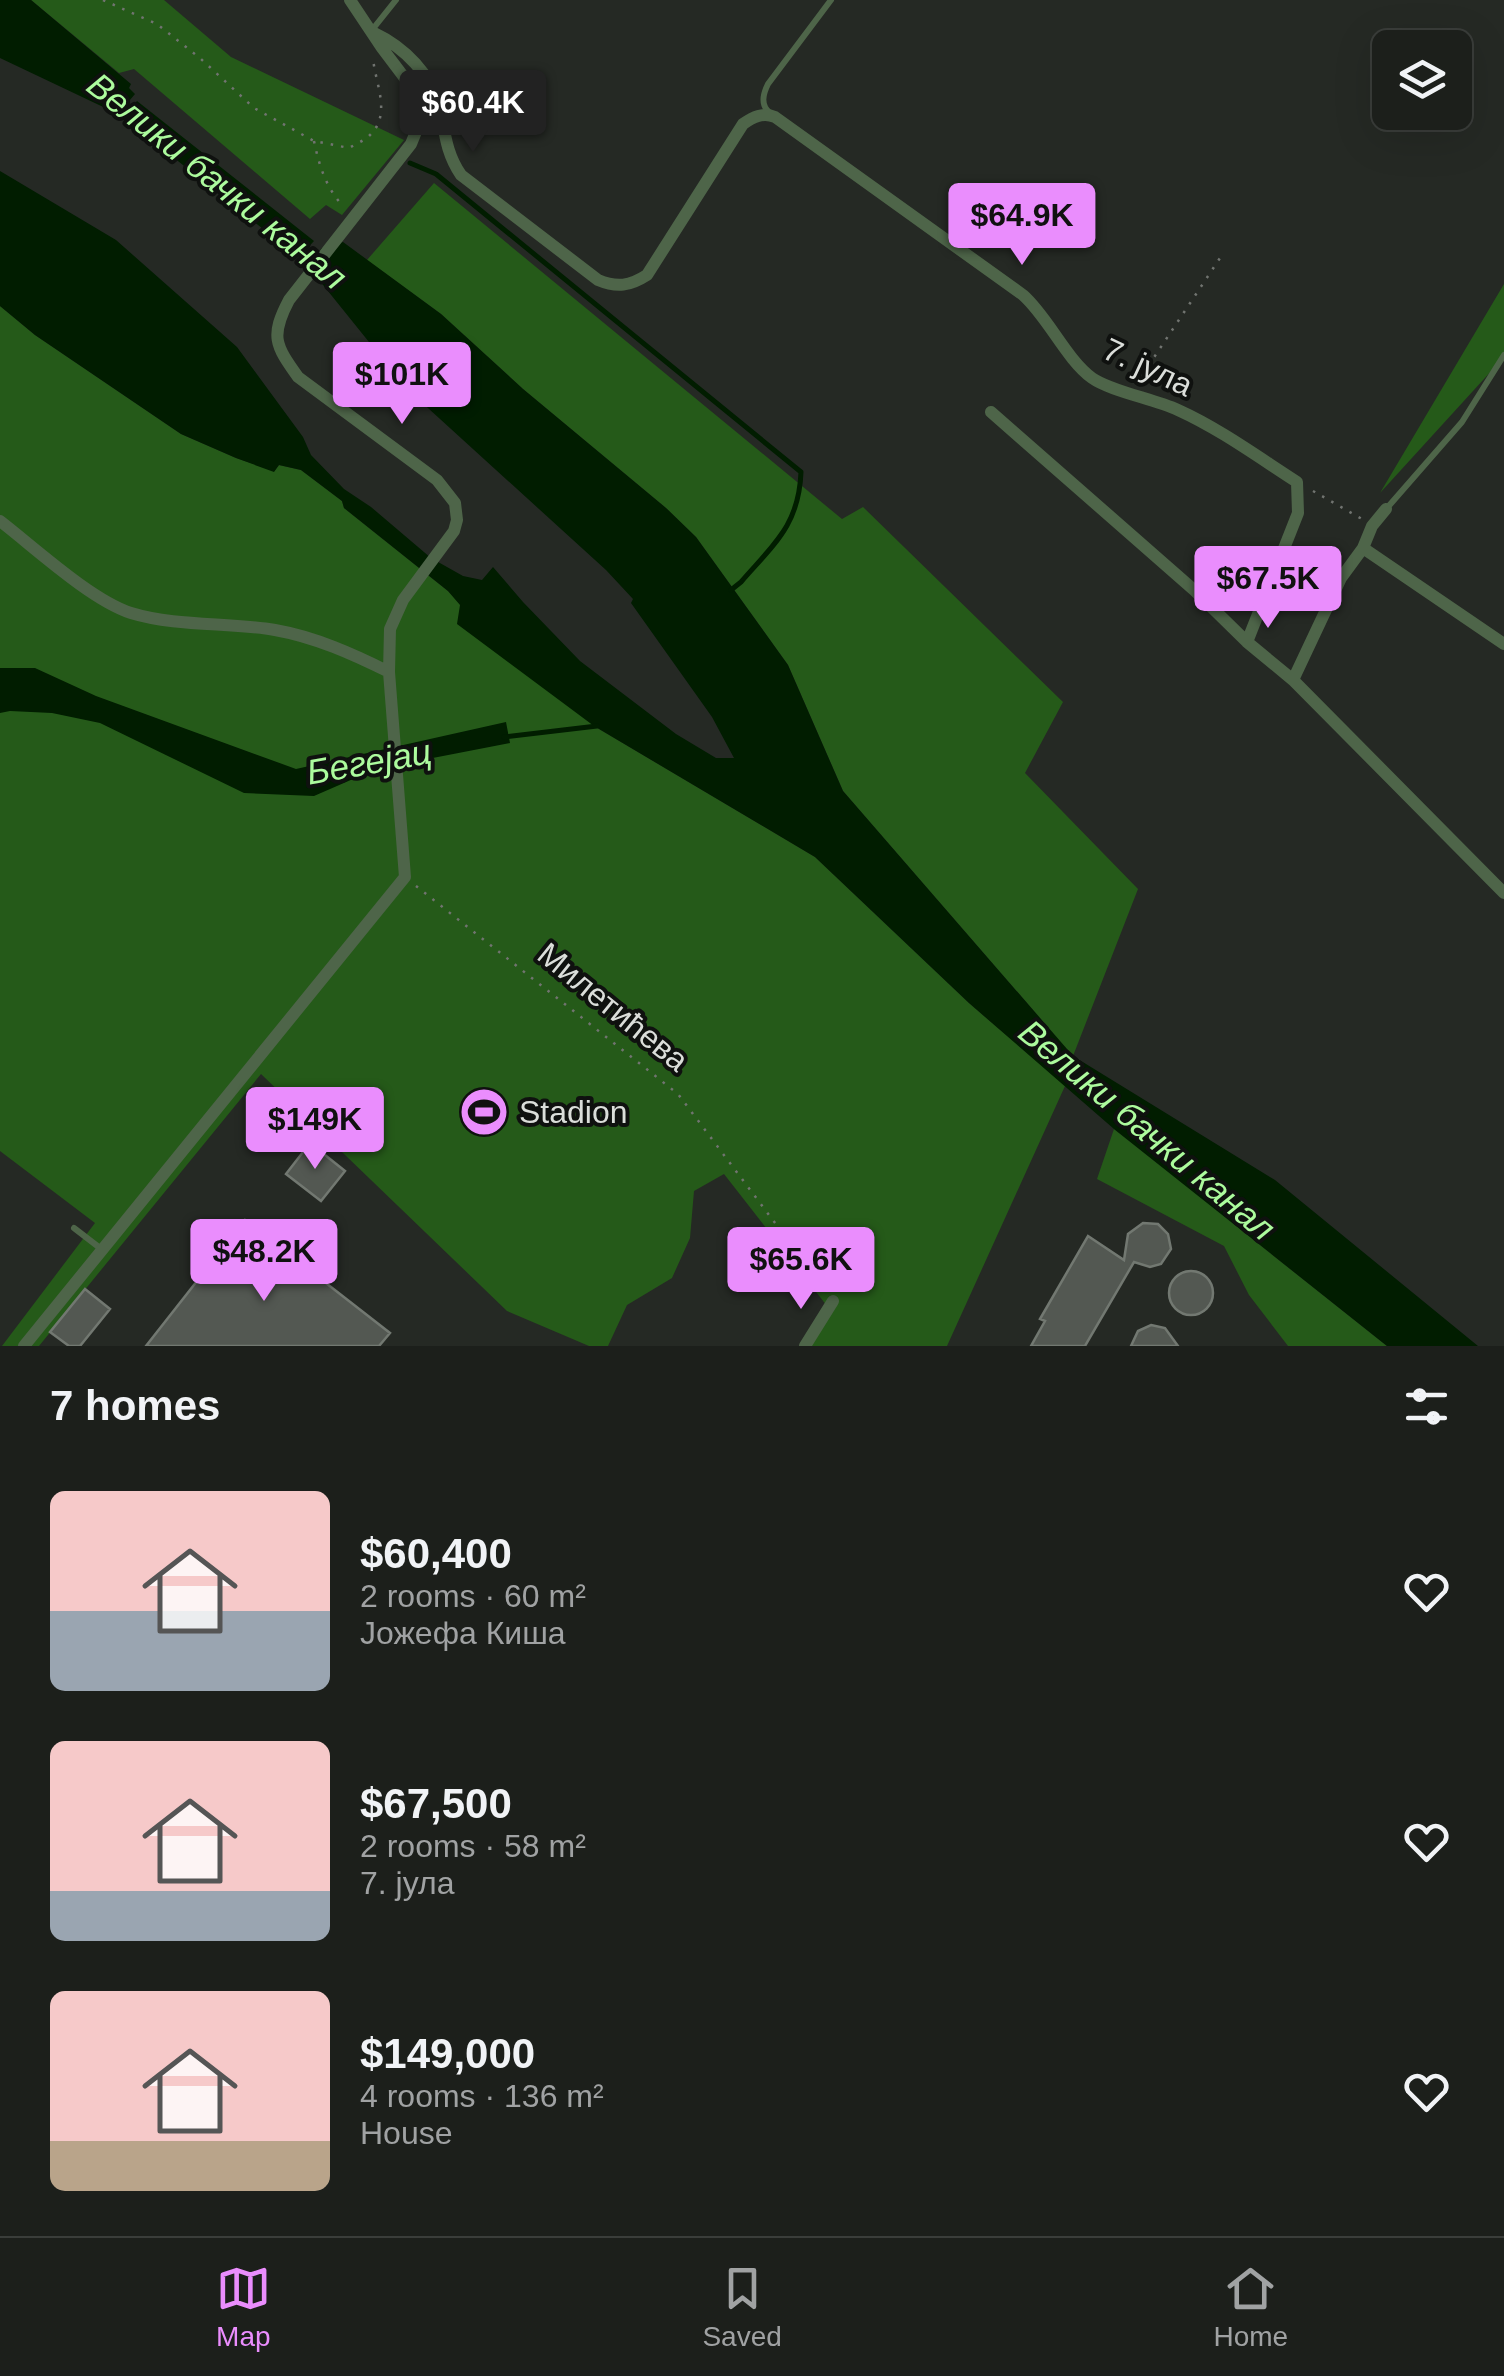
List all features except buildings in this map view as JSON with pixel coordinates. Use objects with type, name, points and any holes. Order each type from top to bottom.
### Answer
[{"type":"street","points":[[24,1346],[405,877],[389,672],[390,629],[404,600],[454,531],[456,504],[447,489],[298,376],[281,354],[276,340],[278,319],[288,300],[411,144],[422,110],[416,93],[350,0]]},
{"type":"street","points":[[371,32],[397,46],[428,80],[440,107],[447,150],[461,175],[609,285],[628,285],[647,274],[743,124],[759,116],[774,117]]},
{"type":"street","name":"7. јула","points":[[774,117],[1034,304],[1094,380],[1181,411],[1296,482]]},
{"type":"street","points":[[992,412],[1293,680],[1504,892]]},
{"type":"street","points":[[1248,642],[1298,513],[1296,482]]},
{"type":"street","points":[[1293,680],[1341,578],[1386,509]]},
{"type":"street","points":[[0,521],[94,594],[128,612],[276,630],[327,644],[389,672]]},
{"type":"street","points":[[1363,548],[1504,644]]},
{"type":"street","points":[[805,1346],[834,1302]]},
{"type":"lane","points":[[371,32],[396,0]]},
{"type":"lane","points":[[774,117],[765,109],[763,93],[831,0]]},
{"type":"lane","points":[[1386,509],[1462,422],[1504,355]]},
{"type":"lane","points":[[74,1228],[102,1249]]},
{"type":"path","points":[[103,0],[157,24],[254,108],[314,142],[349,148],[371,134],[381,115],[371,32]]},
{"type":"path","points":[[314,142],[320,170],[336,199],[354,218]]},
{"type":"path","points":[[1130,392],[1220,258]]},
{"type":"path","points":[[1296,482],[1372,526]]},
{"type":"path","name":"Милетићева","points":[[405,877],[678,1094],[834,1302]]},
{"type":"green space","points":[[31,0],[164,0],[231,57],[404,140],[342,215],[326,205],[310,219],[134,69],[119,73]]},
{"type":"green space","points":[[434,183],[842,519],[863,507],[1063,702],[1025,773],[1138,889],[1073,1056],[843,791],[788,665],[696,537],[441,314],[367,260]]},
{"type":"green space","points":[[1504,284],[1504,357],[1380,493]]},
{"type":"green space","points":[[0,306],[35,335],[181,434],[274,471],[279,465],[301,470],[448,591],[594,726],[815,857],[969,1003],[1065,1086],[947,1346],[803,1346],[827,1306],[724,1174],[694,1191],[690,1238],[672,1278],[627,1305],[608,1346],[589,1346],[507,1311],[261,1074],[39,1346],[2,1346],[95,1223],[0,1151]]},
{"type":"green space","points":[[1114,1129],[1387,1346],[1288,1346],[1249,1295],[1224,1246],[1097,1179]]},
{"type":"water","points":[[0,0],[31,0],[131,84],[129,88],[135,94],[118,114],[0,58]]},
{"type":"water","name":"Велики бачки канал","points":[[137,101],[314,241],[302,254],[297,249],[293,253],[123,117]]},
{"type":"water","name":"Велики бачки канал","points":[[0,171],[116,240],[237,347],[303,437],[311,455],[344,489],[431,558],[463,576],[482,580],[493,567],[580,661],[676,734],[716,758],[734,758],[712,717],[631,603],[633,599],[406,388],[307,265],[322,248],[343,242],[441,314],[696,537],[788,665],[843,791],[1073,1056],[1275,1180],[1478,1346],[1387,1346],[1114,1129],[969,1003],[815,857],[594,726],[457,624],[460,605],[448,591],[301,470],[279,465],[274,472],[181,434],[35,335],[0,306]]},
{"type":"water","points":[[0,668],[35,668],[96,696],[296,769],[506,722],[510,743],[376,769],[314,796],[244,793],[100,723],[52,713],[0,713]]},
{"type":"waterway","points":[[410,163],[436,174],[801,472],[795,506],[783,533],[731,590]]},
{"type":"waterway","name":"Бегејац","points":[[504,737],[597,726]]},
{"type":"place","name":"Stadion","points":[[484,1112]]}]
